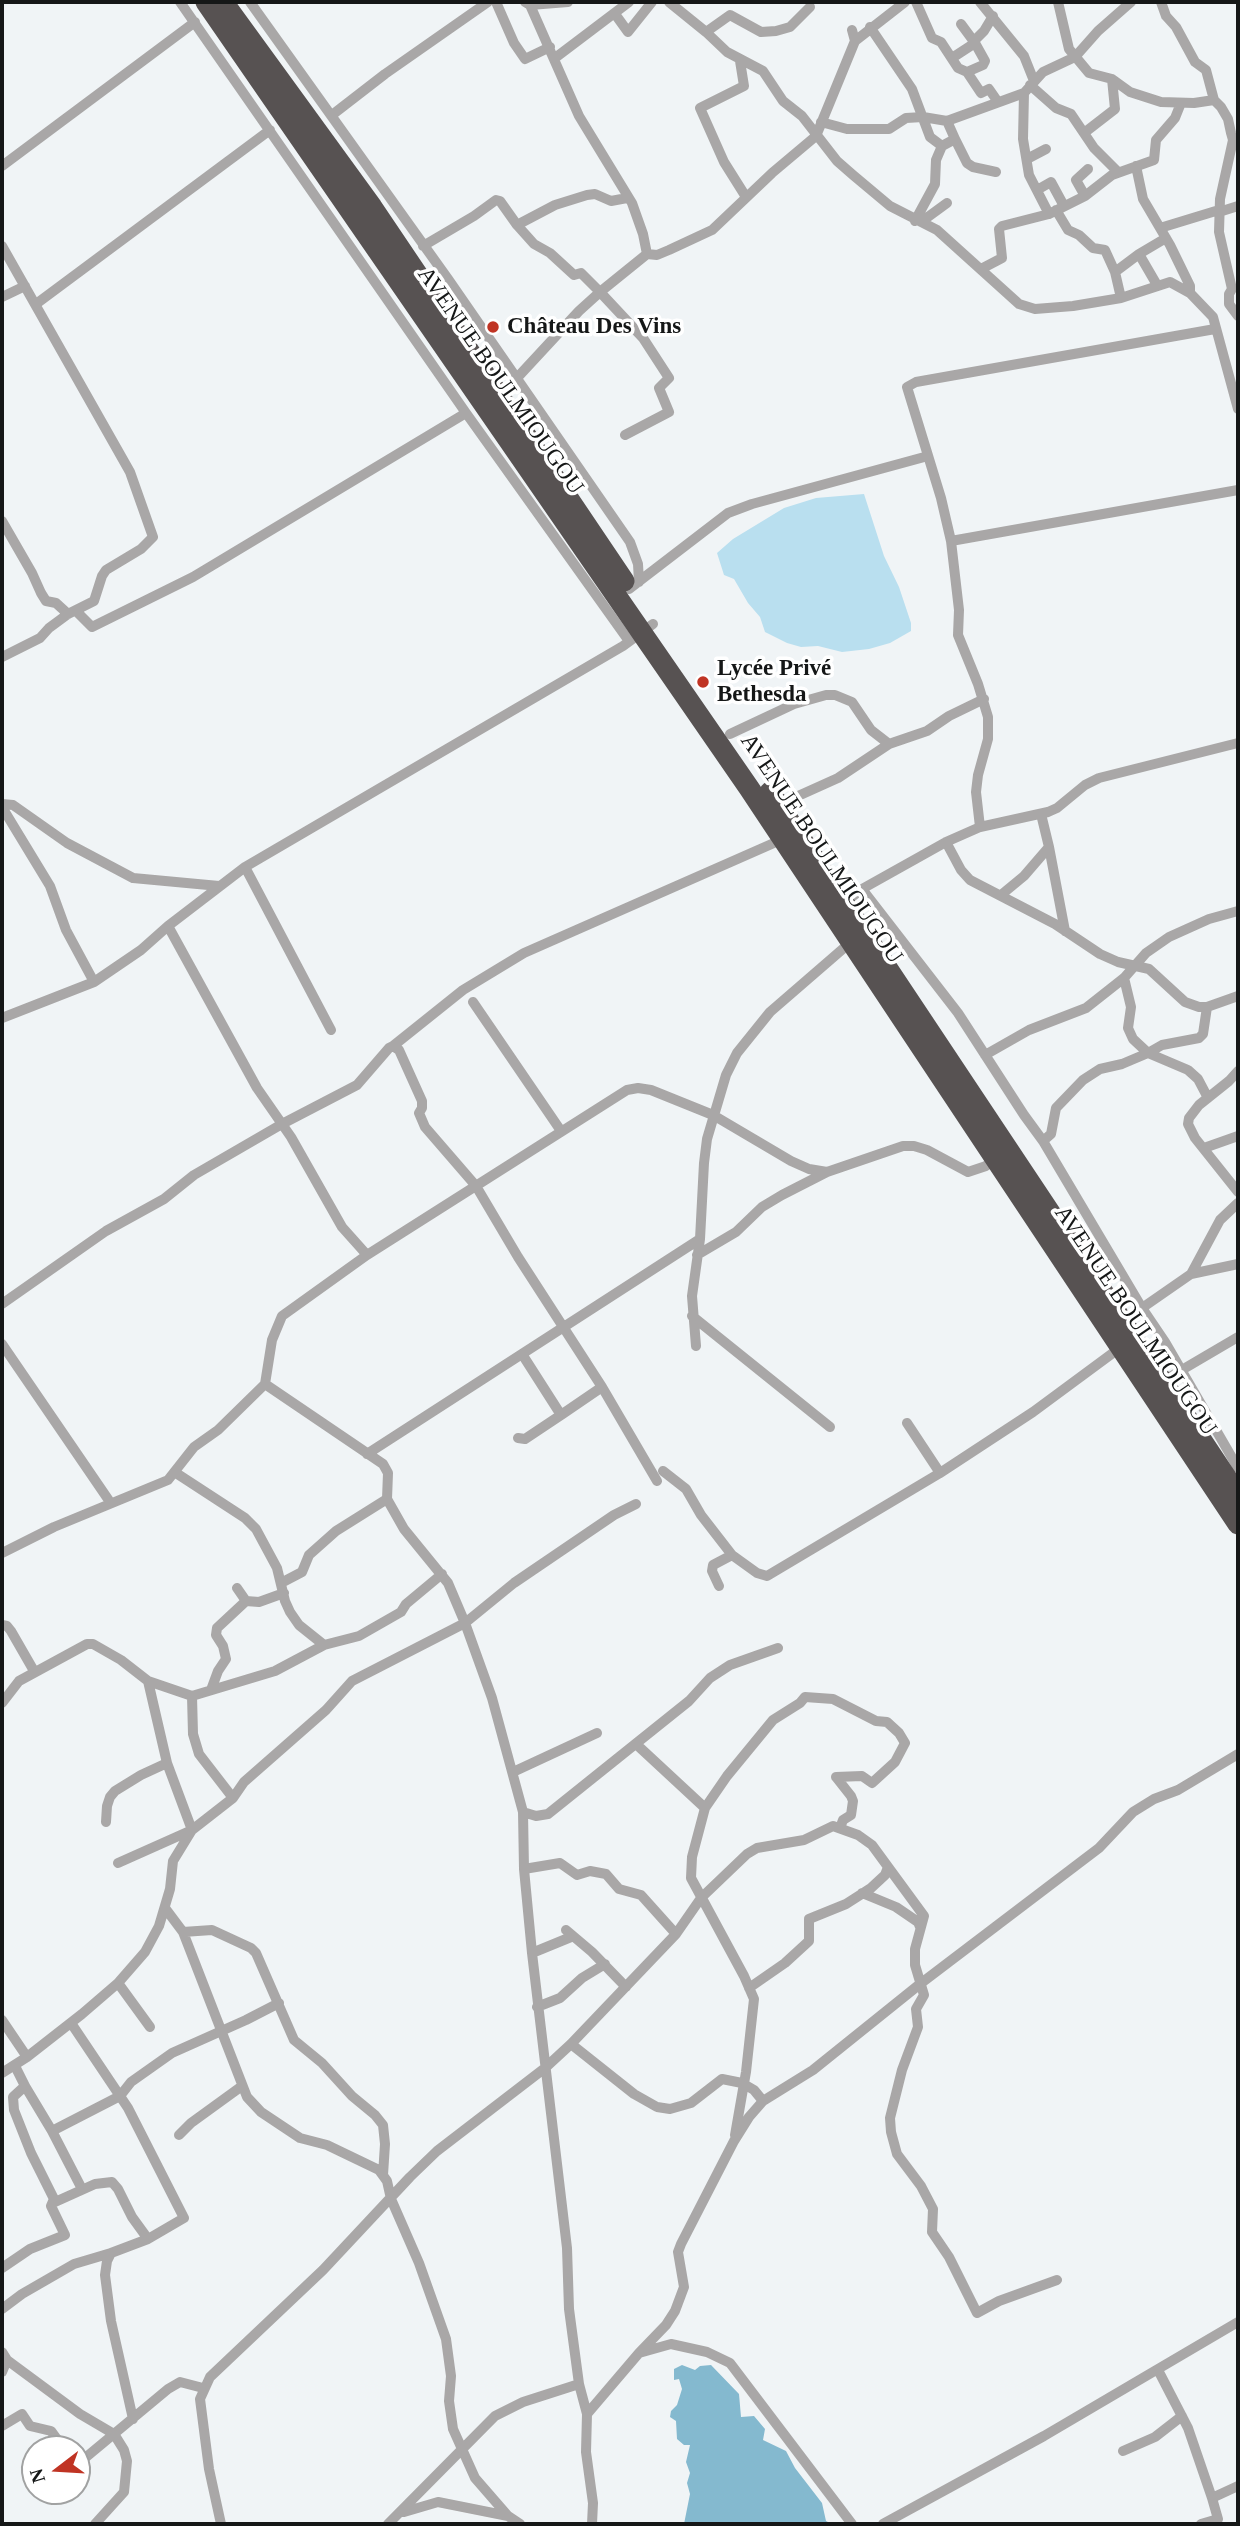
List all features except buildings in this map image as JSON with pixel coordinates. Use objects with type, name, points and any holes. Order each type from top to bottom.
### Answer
[{"type":"highway","name":"AVENUE BOULMIOUGOU","points":[[206,2],[783,839],[1238,1524]]},
{"type":"highway","name":"AVENUE BOULMIOUGOU","points":[[223,2],[372,207],[634,586],[641,632],[730,734],[845,902],[1238,1495]]},
{"type":"street","points":[[2,1018],[94,982],[141,950],[245,867],[641,632],[466,413],[180,2]]},
{"type":"street","points":[[250,2],[630,542],[638,564],[634,586]]},
{"type":"street","points":[[332,115],[385,74],[488,2]]},
{"type":"street","points":[[496,2],[523,58],[529,59],[550,47]]},
{"type":"street","points":[[568,2],[528,4],[550,47],[579,116],[632,203],[647,254]]},
{"type":"street","points":[[555,58],[629,2]]},
{"type":"street","points":[[615,14],[628,32],[652,2]]},
{"type":"street","points":[[669,2],[727,52],[763,71],[776,93],[802,116],[837,161],[853,175],[890,206],[937,230],[1019,304],[1035,309],[1073,306],[1121,298],[1170,282],[1190,293],[1213,317],[1238,409]]},
{"type":"street","points":[[516,379],[600,292],[647,254],[657,255],[712,230],[816,136],[854,36],[905,2]]},
{"type":"street","points":[[916,2],[932,38],[941,42],[958,68],[967,72],[981,93]]},
{"type":"street","points":[[981,2],[1024,56],[1029,87],[1023,139],[1029,175],[1037,190],[1056,210],[1068,230],[1079,235],[1093,248],[1105,250],[1115,272],[1121,298]]},
{"type":"street","points":[[1058,2],[1067,43],[1089,73],[1112,79],[1130,92],[1143,97],[1181,103],[1214,100]]},
{"type":"street","points":[[821,122],[847,129],[889,129],[906,118],[923,117],[947,121],[983,108],[1029,87],[1043,72],[1075,57],[1098,31],[1131,2]]},
{"type":"street","points":[[1161,2],[1166,16],[1176,27],[1195,62],[1206,70],[1214,100],[1228,119],[1233,140],[1224,170],[1219,211],[1222,249],[1235,288],[1229,294],[1229,304],[1238,316]]},
{"type":"street","points":[[706,32],[730,15],[761,32],[776,31],[790,27],[810,7]]},
{"type":"street","points":[[951,58],[975,42],[993,16]]},
{"type":"street","points":[[2,166],[195,22]]},
{"type":"street","points":[[961,24],[975,42],[984,63],[967,72]]},
{"type":"street","points":[[870,27],[912,89],[930,137],[942,146]]},
{"type":"street","points":[[740,61],[744,86],[700,108],[724,162],[746,197]]},
{"type":"street","points":[[1084,133],[1115,109],[1112,79]]},
{"type":"street","points":[[1029,87],[1056,108],[1069,112],[1094,148],[1118,172]]},
{"type":"street","points":[[983,108],[979,100],[981,93],[989,89],[998,102]]},
{"type":"street","points":[[981,269],[1002,258],[1000,227],[1056,210],[1084,196],[1118,172],[1154,160],[1156,140],[1175,118],[1181,103]]},
{"type":"street","points":[[947,121],[967,163],[996,172]]},
{"type":"street","points":[[36,304],[270,130]]},
{"type":"street","points":[[918,221],[935,184],[936,160],[942,146],[955,139]]},
{"type":"street","points":[[1027,159],[1046,149]]},
{"type":"street","points":[[1136,166],[1143,199],[1187,279],[1190,293]]},
{"type":"street","points":[[1084,196],[1076,180],[1088,169]]},
{"type":"street","points":[[1037,190],[1052,182],[1056,210]]},
{"type":"street","points":[[517,225],[555,205],[587,195],[595,194],[611,201],[627,198]]},
{"type":"street","points":[[422,246],[496,200],[500,201],[534,244],[550,253],[574,275],[581,273],[643,338],[668,378],[659,388],[669,412],[625,435]]},
{"type":"street","points":[[918,221],[947,203]]},
{"type":"street","points":[[1115,272],[1163,233],[1238,206]]},
{"type":"street","points":[[2,246],[130,472],[153,537],[141,549],[106,570],[94,601],[50,628],[40,638],[2,657]]},
{"type":"street","points":[[1139,254],[1157,285]]},
{"type":"street","points":[[2,297],[25,286]]},
{"type":"street","points":[[980,827],[976,792],[989,729],[984,699],[958,635],[959,610],[951,541],[907,391],[910,384],[1215,330]]},
{"type":"street","points":[[2,521],[46,601],[56,603],[92,627],[193,577],[466,413]]},
{"type":"street","points":[[634,586],[728,513],[928,456]]},
{"type":"street","points":[[951,541],[1238,490]]},
{"type":"street","points":[[730,734],[794,704],[811,698],[835,695],[852,702],[871,730],[889,744]]},
{"type":"street","points":[[778,805],[838,778],[889,744],[927,731],[949,716],[984,699]]},
{"type":"street","points":[[845,902],[862,889],[946,842],[980,827],[1057,808],[1085,785],[1099,778],[1238,743]]},
{"type":"street","points":[[2,805],[13,805],[68,843],[134,878],[219,886]]},
{"type":"street","points":[[2,805],[50,886],[66,930],[94,982]]},
{"type":"street","points":[[1041,814],[1065,931]]},
{"type":"street","points":[[2,1304],[106,1231],[164,1199],[194,1175],[282,1124],[356,1086],[388,1048],[463,990],[524,954],[783,839]]},
{"type":"street","points":[[946,842],[966,876],[1065,931],[1100,954],[1118,962],[1149,969],[1185,1002],[1207,1007],[1238,996]]},
{"type":"street","points":[[1001,895],[1024,876],[1049,847]]},
{"type":"street","points":[[245,867],[331,1030]]},
{"type":"street","points":[[862,889],[958,1013],[1024,1115],[1044,1141],[1238,1468]]},
{"type":"street","points":[[985,1055],[1048,1021],[1086,1008],[1124,978],[1156,945],[1169,937],[1209,919],[1238,911]]},
{"type":"street","points":[[168,926],[246,1069],[282,1124],[342,1227],[367,1255]]},
{"type":"street","points":[[696,1346],[692,1296],[700,1239],[704,1163],[713,1115],[726,1075],[737,1053],[755,1030],[787,996],[852,941]]},
{"type":"street","points":[[1124,978],[1131,1007],[1128,1028],[1130,1034],[1148,1053],[1188,1070],[1198,1079],[1208,1098]]},
{"type":"street","points":[[474,1002],[561,1131]]},
{"type":"street","points":[[1044,1141],[1051,1133],[1056,1108],[1083,1080],[1100,1069],[1122,1064],[1162,1045],[1199,1038],[1203,1034],[1207,1007]]},
{"type":"street","points":[[393,1046],[399,1050],[422,1101],[419,1113],[425,1127],[476,1186],[660,1476],[686,1489],[701,1515],[732,1555],[757,1573],[767,1576],[940,1473],[1033,1412],[1122,1347]]},
{"type":"street","points":[[1238,1072],[1193,1111],[1188,1124],[1189,1129],[1238,1192]]},
{"type":"street","points":[[2,1553],[110,1502],[158,1486],[176,1473],[194,1447],[218,1430],[265,1384],[272,1340],[282,1316],[367,1255],[613,1097],[638,1088],[652,1090],[713,1115],[791,1161],[809,1169],[827,1172]]},
{"type":"street","points":[[1204,1148],[1238,1136]]},
{"type":"street","points":[[697,1255],[736,1232],[762,1207],[827,1172],[903,1146],[927,1150],[968,1172],[986,1166],[994,1157]]},
{"type":"street","points":[[1191,1274],[1220,1220],[1238,1203]]},
{"type":"street","points":[[367,1454],[700,1239]]},
{"type":"street","points":[[1142,1308],[1191,1274],[1238,1264]]},
{"type":"street","points":[[692,1316],[830,1427]]},
{"type":"street","points":[[1163,1381],[1238,1337]]},
{"type":"street","points":[[2,1343],[110,1502]]},
{"type":"street","points":[[522,1354],[561,1415]]},
{"type":"street","points":[[265,1384],[383,1464],[387,1473],[387,1499],[414,1543],[442,1574],[465,1623],[492,1698],[523,1812],[524,1869],[537,2007],[567,2248],[569,2309],[579,2384],[587,2414],[586,2452],[593,2503],[592,2524]]},
{"type":"street","points":[[518,1438],[525,1439],[602,1387]]},
{"type":"street","points":[[907,1423],[940,1473]]},
{"type":"street","points":[[176,1473],[245,1518],[256,1529],[277,1568],[285,1601],[295,1619],[324,1645]]},
{"type":"street","points":[[211,1690],[226,1659],[223,1646],[216,1635],[217,1628],[246,1601],[259,1602],[282,1588],[302,1572],[309,1555],[336,1531],[387,1499]]},
{"type":"street","points":[[118,1863],[192,1830],[233,1798],[244,1782],[326,1710],[352,1681],[465,1623],[514,1583],[614,1515],[636,1504]]},
{"type":"street","points":[[719,1586],[712,1572],[713,1565],[732,1555]]},
{"type":"street","points":[[2,1703],[19,1681],[34,1671],[82,1645],[93,1644],[149,1681],[192,1696],[275,1671],[324,1645],[359,1636],[401,1612],[406,1604],[442,1574]]},
{"type":"street","points":[[237,1588],[246,1601]]},
{"type":"street","points":[[2,1625],[11,1631],[34,1671]]},
{"type":"street","points":[[523,1812],[536,1816],[548,1814],[689,1701],[710,1678],[730,1665],[778,1648]]},
{"type":"street","points":[[149,1681],[167,1763],[192,1830]]},
{"type":"street","points":[[192,1696],[193,1734],[199,1754],[233,1798]]},
{"type":"street","points":[[734,2141],[746,2072],[754,1999],[691,1878],[690,1867],[705,1808],[727,1776],[773,1720],[805,1697],[833,1699],[876,1721],[887,1723],[899,1732],[905,1743],[895,1762],[872,1783],[862,1776],[836,1777],[853,1801],[851,1815],[843,1820],[840,1828]]},
{"type":"street","points":[[513,1772],[597,1733]]},
{"type":"street","points":[[636,1744],[705,1808]]},
{"type":"street","points":[[587,2414],[666,2325],[675,2311],[684,2287],[678,2252],[734,2141],[763,2101],[813,2070],[920,1984],[1099,1848],[1133,1812],[1154,1799],[1178,1790],[1238,1754]]},
{"type":"street","points":[[106,1822],[107,1806],[115,1791],[141,1774],[167,1763]]},
{"type":"street","points":[[221,2524],[209,2469],[200,2399],[210,2377],[323,2270],[437,2151],[545,2068],[571,2044],[676,1934],[701,1898],[747,1854],[757,1848],[804,1840],[833,1826],[858,1835],[872,1845],[924,1916],[915,1949],[915,1965],[923,1995],[916,2009],[918,2027],[894,2097],[891,2132],[897,2154],[921,2186],[933,2209],[932,2232],[949,2257],[977,2313],[999,2301],[1057,2280]]},
{"type":"street","points":[[2,2073],[71,2023],[118,1983],[145,1952],[165,1908],[173,1861],[192,1830]]},
{"type":"street","points":[[524,1869],[560,1863],[577,1875],[590,1871],[606,1874],[619,1889],[641,1895],[676,1934]]},
{"type":"street","points":[[749,1988],[785,1963],[809,1941],[809,1919],[846,1904],[885,1875],[888,1867]]},
{"type":"street","points":[[862,1893],[896,1908],[918,1922],[920,1927]]},
{"type":"street","points":[[165,1908],[183,1932],[247,2097],[261,2112],[300,2138],[327,2145],[379,2170],[383,2175],[446,2339],[451,2376],[449,2400],[453,2429],[475,2479],[508,2516],[520,2524]]},
{"type":"street","points":[[183,1932],[212,1930],[251,1948],[256,1953],[294,2040],[322,2063],[383,2125],[383,2175]]},
{"type":"street","points":[[532,1953],[568,1934],[605,1964],[626,1987]]},
{"type":"street","points":[[537,2007],[560,1998],[582,1978],[605,1964]]},
{"type":"street","points":[[118,1983],[149,2027]]},
{"type":"street","points":[[52,2131],[120,2096],[131,2082],[172,2053],[278,2003]]},
{"type":"street","points":[[2,2020],[27,2057]]},
{"type":"street","points":[[2,2309],[22,2294],[74,2264],[148,2239],[184,2218],[120,2096],[71,2023]]},
{"type":"street","points":[[571,2044],[634,2094],[657,2107],[670,2109],[691,2104],[722,2079],[742,2083],[754,2090],[763,2101]]},
{"type":"street","points":[[15,2066],[82,2189]]},
{"type":"street","points":[[25,2086],[13,2096],[14,2110],[55,2202]]},
{"type":"street","points":[[179,2135],[191,2123],[242,2086]]},
{"type":"street","points":[[2,2268],[30,2249],[65,2235],[51,2206],[95,2184],[116,2184],[132,2217],[148,2239]]},
{"type":"street","points":[[111,2253],[105,2275],[117,2352],[133,2419]]},
{"type":"street","points":[[883,2524],[1044,2436],[1238,2322]]},
{"type":"street","points":[[639,2353],[671,2344],[707,2352],[730,2363],[852,2524]]},
{"type":"street","points":[[2,2372],[4,2356]]},
{"type":"street","points":[[4,2356],[80,2414],[114,2434],[124,2450],[127,2462],[124,2492],[95,2524]]},
{"type":"street","points":[[1158,2370],[1188,2428],[1218,2519],[1201,2524]]},
{"type":"street","points":[[91,2452],[180,2382],[203,2388]]},
{"type":"street","points":[[388,2524],[495,2416],[523,2402],[579,2384]]},
{"type":"street","points":[[2,2426],[11,2418],[22,2414],[30,2426],[51,2431],[54,2435]]},
{"type":"street","points":[[1123,2451],[1155,2437],[1182,2416]]},
{"type":"street","points":[[1212,2498],[1238,2486]]},
{"type":"street","points":[[401,2513],[438,2502],[508,2516]]},
{"type":"shaded area","points":[[864,494],[884,556],[899,587],[911,623],[911,631],[890,643],[842,652],[818,646],[801,647],[765,632],[760,617],[734,579],[724,575],[717,553],[733,539],[784,508],[816,498]]},
{"type":"shaded area","points":[[682,2365],[695,2370],[700,2366],[711,2365],[739,2394],[741,2417],[754,2416],[765,2429],[763,2440],[786,2451],[795,2468],[822,2503],[826,2521],[832,2524],[684,2524],[690,2494],[687,2483],[690,2473],[686,2462],[690,2445],[684,2445],[677,2439],[676,2421],[670,2417],[682,2389],[679,2379],[674,2380],[674,2369]]},
{"type":"place","name":"Château Des Vins","points":[[493,327]]},
{"type":"place","name":"Lycée Privé Bethesda","points":[[703,682]]}]
